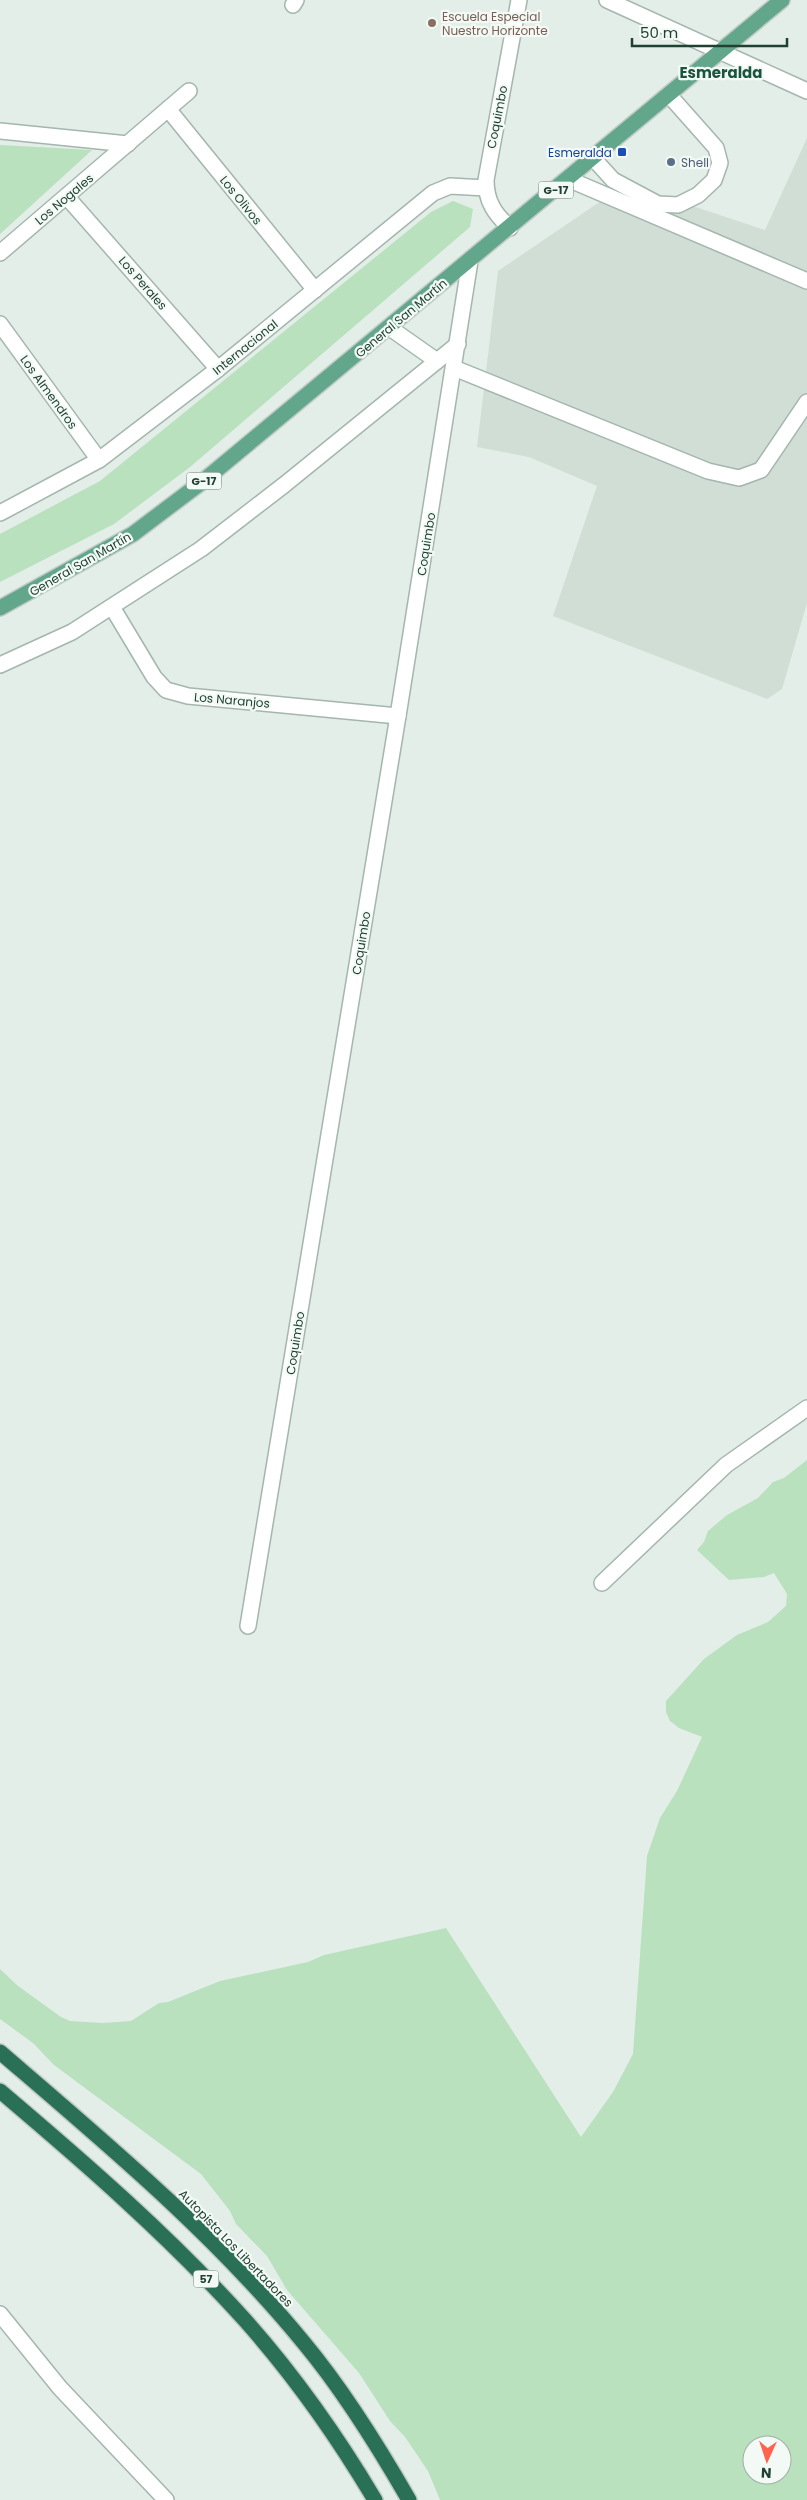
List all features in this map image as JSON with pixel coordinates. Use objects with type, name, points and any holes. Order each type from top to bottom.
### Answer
[{"type":"highway","name":"Autopista Los Libertadores","points":[[0,2052],[168,2199],[262,2294],[305,2344],[342,2394],[375,2443],[409,2500]]},
{"type":"highway","name":"57","points":[[0,2091],[123,2198],[210,2282],[245,2320],[333,2433],[375,2500]]},
{"type":"main road","name":"General San Martín","points":[[0,608],[133,534],[202,482],[390,328],[782,0]]},
{"type":"street","name":"Coquimbo","points":[[510,228],[492,208],[486,188],[487,173],[520,0]]},
{"type":"street","points":[[606,0],[807,91]]},
{"type":"street","name":"Los Nogales","points":[[0,253],[189,90]]},
{"type":"street","points":[[593,158],[613,180],[658,204],[678,205],[698,194],[714,180],[720,163],[716,148],[669,95]]},
{"type":"street","name":"Los Olivos","points":[[168,109],[315,290]]},
{"type":"street","points":[[0,131],[128,144]]},
{"type":"street","points":[[568,179],[807,280]]},
{"type":"street","name":"Internacional","points":[[0,513],[99,460],[218,369],[433,193],[450,186],[486,188]]},
{"type":"street","name":"Los Perales","points":[[67,197],[218,369]]},
{"type":"street","name":"Coquimbo","points":[[248,1626],[398,716],[470,261]]},
{"type":"street","name":"Los Almendros","points":[[0,324],[99,460]]},
{"type":"street","points":[[390,328],[437,361]]},
{"type":"street","points":[[0,665],[72,632],[200,549],[284,485],[458,344]]},
{"type":"street","points":[[454,368],[708,471],[739,478],[762,470],[807,402]]},
{"type":"street","name":"Los Naranjos","points":[[112,607],[154,677],[166,690],[188,696],[398,716]]},
{"type":"street","points":[[602,1583],[726,1465],[807,1408]]},
{"type":"street","points":[[0,2314],[60,2388],[166,2500]]},
{"type":"shaded area","points":[[807,138],[807,603],[782,689],[767,699],[553,616],[597,486],[529,457],[477,447],[498,271],[626,184],[765,230]]},
{"type":"green space","points":[[0,145],[92,150],[0,234]]},
{"type":"green space","points":[[453,201],[473,209],[470,227],[190,467],[114,524],[0,582],[0,534],[100,481],[431,212]]},
{"type":"green space","points":[[807,1460],[807,2500],[440,2500],[428,2471],[405,2437],[390,2421],[359,2373],[287,2290],[267,2256],[236,2224],[230,2211],[201,2174],[54,2065],[33,2043],[0,2019],[0,1969],[18,1986],[61,2017],[70,2021],[103,2023],[131,2021],[159,2003],[168,2002],[220,1981],[308,1962],[324,1955],[446,1928],[581,2137],[613,2092],[633,2054],[647,1856],[660,1818],[677,1791],[702,1737],[679,1728],[670,1721],[666,1712],[666,1701],[704,1659],[737,1635],[768,1622],[786,1606],[787,1594],[774,1573],[764,1577],[729,1580],[697,1550],[704,1542],[708,1531],[727,1515],[758,1498],[773,1482],[784,1478]]},
{"type":"place","name":"Escuela Especial Nuestro Horizonte","points":[[432,23]]},
{"type":"place","name":"Esmeralda","points":[[622,152]]},
{"type":"place","name":"Shell","points":[[671,162]]},
{"type":"district","name":"Esmeralda","points":[[721,72]]}]
